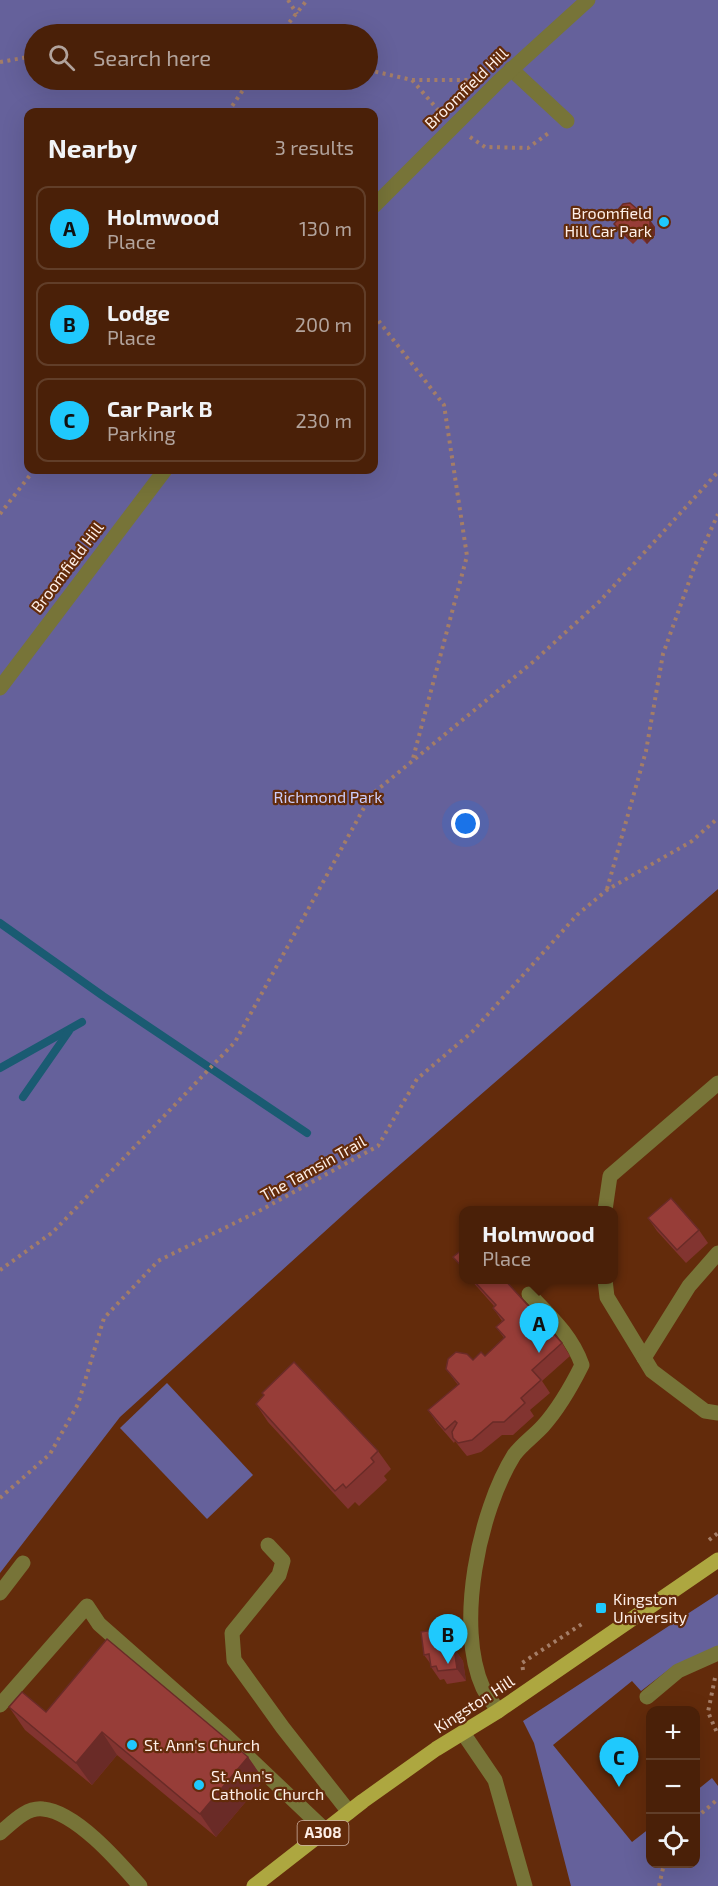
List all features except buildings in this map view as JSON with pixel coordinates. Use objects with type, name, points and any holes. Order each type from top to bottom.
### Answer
[{"type":"main road","name":"Kingston Hill","points":[[254,1886],[350,1812],[718,1560]]},
{"type":"street","name":"Broomfield Hill","points":[[378,202],[500,80],[588,0]]},
{"type":"street","points":[[512,69],[567,121]]},
{"type":"street","name":"Broomfield Hill","points":[[0,688],[162,474]]},
{"type":"street","points":[[606,1206],[610,1176],[718,1083]]},
{"type":"street","points":[[644,1358],[689,1286],[718,1253]]},
{"type":"street","points":[[605,1284],[607,1297],[652,1371],[705,1411],[718,1413]]},
{"type":"street","points":[[498,1711],[483,1688],[475,1654],[470,1601],[484,1528],[499,1481],[516,1452],[559,1407],[582,1365],[577,1350],[565,1332],[530,1294]]},
{"type":"street","points":[[268,1545],[283,1561],[279,1575],[232,1633],[234,1660],[283,1728],[350,1812]]},
{"type":"street","points":[[0,1593],[23,1563]]},
{"type":"street","points":[[0,1705],[87,1606],[99,1624],[226,1736],[326,1831]]},
{"type":"street","points":[[647,1697],[678,1671],[716,1654]]},
{"type":"street","points":[[464,1733],[495,1780],[525,1886]]},
{"type":"street","points":[[0,1833],[22,1814],[43,1809],[68,1817],[120,1863],[140,1886]]},
{"type":"path","points":[[288,0],[297,14]]},
{"type":"path","points":[[288,24],[307,0]]},
{"type":"path","points":[[0,62],[24,58]]},
{"type":"path","points":[[378,72],[412,80],[500,80]]},
{"type":"path","points":[[231,108],[243,90]]},
{"type":"path","points":[[378,320],[444,405],[467,556],[411,763]]},
{"type":"path","points":[[0,1270],[53,1232],[235,1042],[371,795],[533,662],[600,601],[718,472]]},
{"type":"path","points":[[0,514],[31,474]]},
{"type":"path","points":[[607,890],[646,751],[663,654],[695,565],[718,514]]},
{"type":"path","name":"The Tamsin Trail","points":[[0,1498],[50,1454],[78,1404],[104,1318],[158,1261],[261,1210],[378,1146],[417,1079],[472,1032],[577,915],[607,890],[692,840],[718,818]]},
{"type":"path","points":[[531,1657],[587,1621]]},
{"type":"path","points":[[716,1654],[715,1675],[708,1712],[718,1735]]},
{"type":"path","points":[[700,1815],[718,1799]]},
{"type":"path","points":[[659,1886],[663,1868]]},
{"type":"green space","name":"Richmond Park","points":[[0,0],[718,0],[718,889],[365,1195],[120,1417],[0,1573]]},
{"type":"green space","points":[[167,1383],[253,1475],[207,1519],[120,1428]]},
{"type":"green space","points":[[718,1594],[718,1646],[672,1667],[641,1691],[632,1681],[553,1745],[632,1842],[646,1831],[646,1868],[700,1868],[700,1788],[712,1778],[718,1786],[718,1886],[571,1886],[534,1743],[523,1721]]},
{"type":"waterway","points":[[0,923],[103,996],[307,1133]]},
{"type":"waterway","points":[[0,1068],[82,1022]]},
{"type":"waterway","points":[[23,1097],[69,1031]]},
{"type":"place","name":"Broomfield Hill Car Park","points":[[664,222]]},
{"type":"place","name":"Holmwood","points":[[539,1353]]},
{"type":"place","name":"Kingston University","points":[[601,1608]]},
{"type":"place","name":"Lodge","points":[[448,1664]]},
{"type":"place","name":"St. Ann's Church","points":[[132,1745]]},
{"type":"place","name":"St. Ann's Catholic Church","points":[[199,1785]]},
{"type":"place","name":"Car Park B","points":[[619,1787]]}]
